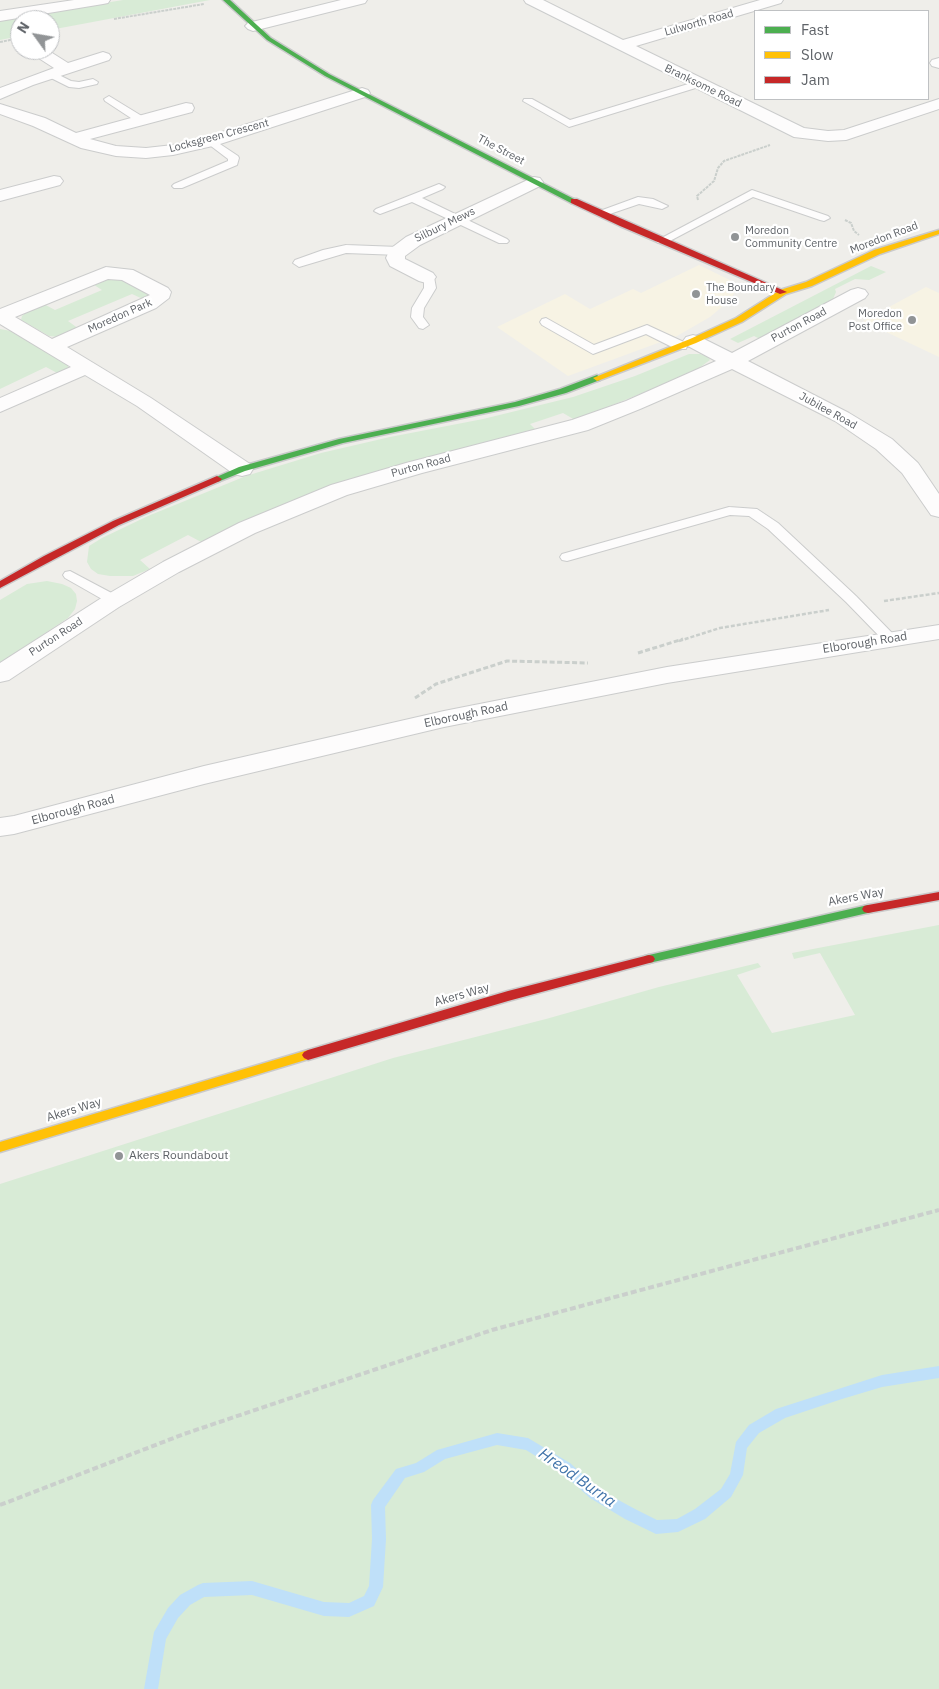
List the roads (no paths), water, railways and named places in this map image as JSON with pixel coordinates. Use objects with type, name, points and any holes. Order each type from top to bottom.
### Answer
[{"type":"street","points":[[0,16],[103,0]]},
{"type":"street","name":"The Street","points":[[226,0],[269,39],[312,67],[430,126],[534,182],[601,214],[783,292]]},
{"type":"street","points":[[253,26],[360,0]]},
{"type":"street","name":"Branksome Road","points":[[531,0],[800,133],[818,136],[846,135],[939,104]]},
{"type":"street","name":"Lulworth Road","points":[[622,45],[776,0]]},
{"type":"street","points":[[0,94],[27,82],[104,57]]},
{"type":"street","points":[[48,60],[59,72]]},
{"type":"street","name":"Locksgreen Crescent","points":[[0,109],[39,122],[101,148],[129,152],[172,150],[211,141],[362,93]]},
{"type":"street","points":[[75,138],[186,108]]},
{"type":"street","points":[[0,196],[54,181]]},
{"type":"street","name":"Silbury Mews","points":[[399,251],[413,241],[534,182]]},
{"type":"street","name":"Moredon Road","points":[[783,292],[809,284],[865,257],[939,232]]},
{"type":"street","points":[[399,251],[395,258],[397,262],[426,277]]},
{"type":"street","name":"Moredon Park","points":[[0,316],[106,273],[126,274],[161,292],[159,298],[150,304],[53,346]]},
{"type":"street","points":[[0,585],[47,558],[116,523],[178,494],[242,469],[342,441],[498,408],[563,391],[687,343],[738,320],[783,292]]},
{"type":"street","name":"Purton Road","points":[[0,674],[114,600],[171,567],[238,532],[339,490],[414,468],[580,425],[673,388],[734,360],[858,294]]},
{"type":"street","name":"Moredon Park","points":[[0,316],[53,346],[181,425],[242,469]]},
{"type":"street","name":"Jubilee Road","points":[[687,343],[734,360],[842,418],[884,444],[910,468],[939,510]]},
{"type":"street","points":[[0,406],[87,367]]},
{"type":"street","name":"Elborough Road","points":[[0,827],[22,824],[204,775],[444,719],[667,675],[939,632]]},
{"type":"street","name":"Akers Way","points":[[0,1147],[499,998],[625,964],[841,914],[939,896]]},
{"type":"lane","points":[[59,72],[69,84],[83,85],[93,82]]},
{"type":"lane","points":[[528,101],[569,124],[698,84]]},
{"type":"lane","points":[[109,99],[141,120]]},
{"type":"lane","points":[[178,186],[233,163],[234,158],[211,141]]},
{"type":"lane","points":[[380,211],[439,187]]},
{"type":"lane","points":[[662,240],[752,193],[824,218]]},
{"type":"lane","points":[[412,198],[455,220],[503,241]]},
{"type":"lane","points":[[601,214],[638,200],[649,201],[662,206]]},
{"type":"lane","points":[[300,263],[327,253],[346,249],[399,251]]},
{"type":"lane","points":[[423,325],[417,317],[418,308],[430,288],[430,280],[426,277]]},
{"type":"lane","points":[[546,322],[593,350],[647,329],[687,343]]},
{"type":"lane","points":[[567,557],[729,511],[752,512],[773,526],[890,639]]},
{"type":"lane","points":[[70,575],[114,600]]},
{"type":"waterway","name":"Hreod Burna","points":[[151,1689],[159,1637],[173,1613],[185,1600],[203,1590],[252,1588],[324,1609],[349,1610],[369,1601],[376,1587],[379,1539],[378,1505],[401,1473],[419,1468],[442,1454],[497,1439],[528,1444],[565,1467],[595,1494],[630,1514],[656,1527],[678,1525],[700,1514],[726,1493],[736,1475],[741,1446],[754,1429],[781,1413],[882,1381],[939,1372]]},
{"type":"place","name":"Moredon Community Centre","points":[[735,237]]},
{"type":"place","name":"The Boundary House","points":[[696,294]]},
{"type":"place","name":"Moredon Post Office","points":[[912,320]]},
{"type":"place","name":"Akers Roundabout","points":[[119,1156]]}]
